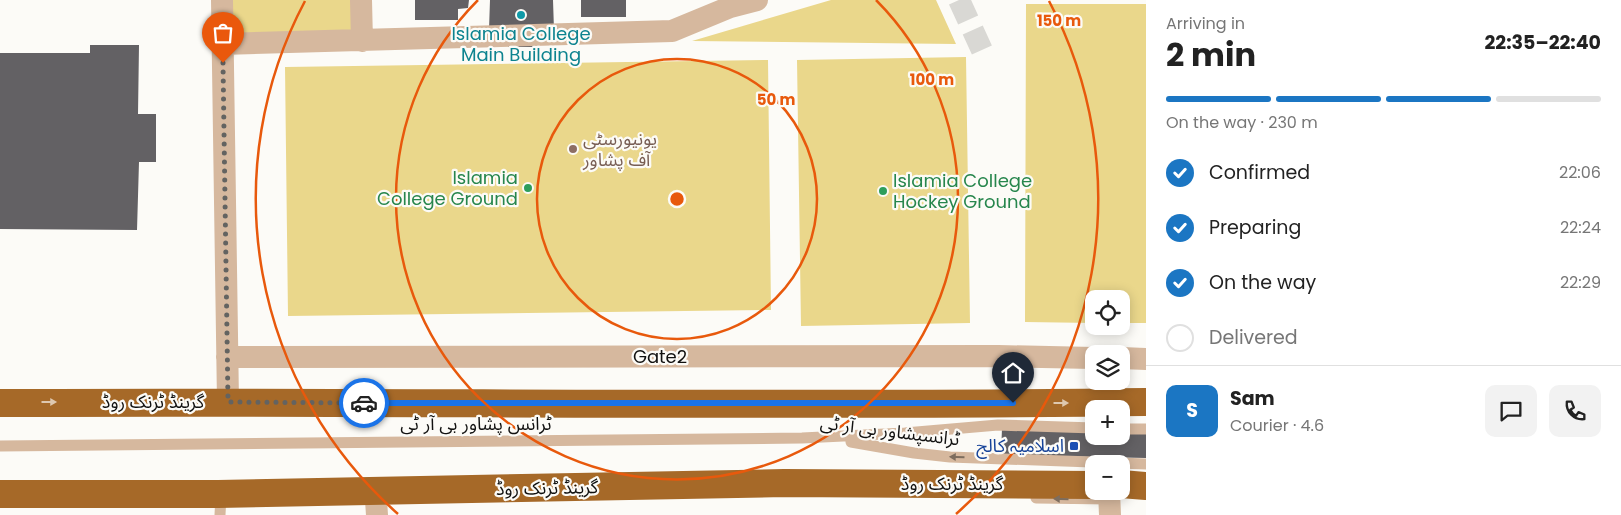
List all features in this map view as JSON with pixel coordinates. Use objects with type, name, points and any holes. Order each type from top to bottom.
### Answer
[{"type":"highway","name":"گرینڈ ٹرنک روڈ","points":[[0,403],[1146,402]]},
{"type":"highway","name":"گرینڈ ٹرنک روڈ","points":[[0,494],[221,504],[784,483],[1085,494]]},
{"type":"highway","name":"گرینڈ ٹرنک روڈ","points":[[1130,490],[1146,486]]},
{"type":"street","points":[[222,0],[228,402]]},
{"type":"street","points":[[361,0],[362,41]]},
{"type":"street","points":[[222,44],[672,31],[730,7],[757,0]]},
{"type":"street","name":"Gate2","points":[[227,357],[998,356],[1085,358]]},
{"type":"street","points":[[1130,358],[1146,359]]},
{"type":"lane","name":"ٹرانسپشاور بی آر ٹی","points":[[802,438],[905,433],[998,425],[1085,428]]},
{"type":"lane","points":[[1130,429],[1146,429]]},
{"type":"lane","name":"ٹرانسپشاور بی آر ٹی","points":[[802,438],[864,443],[914,453],[950,457],[1146,464]]},
{"type":"lane","name":"ٹرانس پشاور بی آر ٹی","points":[[0,446],[802,438]]},
{"type":"lane","points":[[0,503],[221,504],[376,508],[487,496],[768,495]]},
{"type":"lane","points":[[1023,498],[1085,496]]},
{"type":"shaded area","points":[[223,0],[361,0],[362,40],[223,43]]},
{"type":"shaded area","points":[[831,0],[936,0],[956,44],[692,41]]},
{"type":"shaded area","points":[[1026,4],[1146,4],[1146,323],[1130,323],[1130,290],[1085,290],[1085,323],[1025,322]]},
{"type":"shaded area","name":"Islamia College Hockey Ground","points":[[966,57],[970,323],[801,326],[797,60]]},
{"type":"shaded area","name":"Islamia College Ground","points":[[768,60],[771,310],[288,316],[285,67]]},
{"type":"building","name":"Islamia College Main Building","points":[[415,0],[469,0],[468,8],[458,9],[458,20],[415,20]]},
{"type":"building","name":"Islamia College Main Building","points":[[490,0],[553,0],[554,30],[534,30],[534,47],[508,47],[509,30],[489,30]]},
{"type":"building","name":"Islamia College Main Building","points":[[581,0],[626,0],[626,17],[581,17]]},
{"type":"building","points":[[90,45],[139,45],[138,114],[156,114],[156,162],[139,162],[137,230],[0,229],[0,53],[90,53]]},
{"type":"building","name":"اسلامیہ کالج","points":[[1002,428],[1085,430],[1085,445],[1130,445],[1130,430],[1146,431],[1146,458],[1130,458],[1130,455],[1085,455],[1085,457],[1001,455]]},
{"type":"tunnel","points":[[959,0],[986,59]]},
{"type":"way so far","points":[[223,63],[228,402],[364,403]]},
{"type":"place","name":"Islamia College Main Building","points":[[521,15]]},
{"type":"place","name":"یونیورسٹی آف پشاور","points":[[573,149]]},
{"type":"place","name":"Islamia College Ground","points":[[528,188]]},
{"type":"place","name":"Islamia College Hockey Ground","points":[[883,191]]},
{"type":"place","name":"اسلامیہ کالج","points":[[1074,446]]},
{"type":"route","points":[[364,403],[1013,403]]}]
